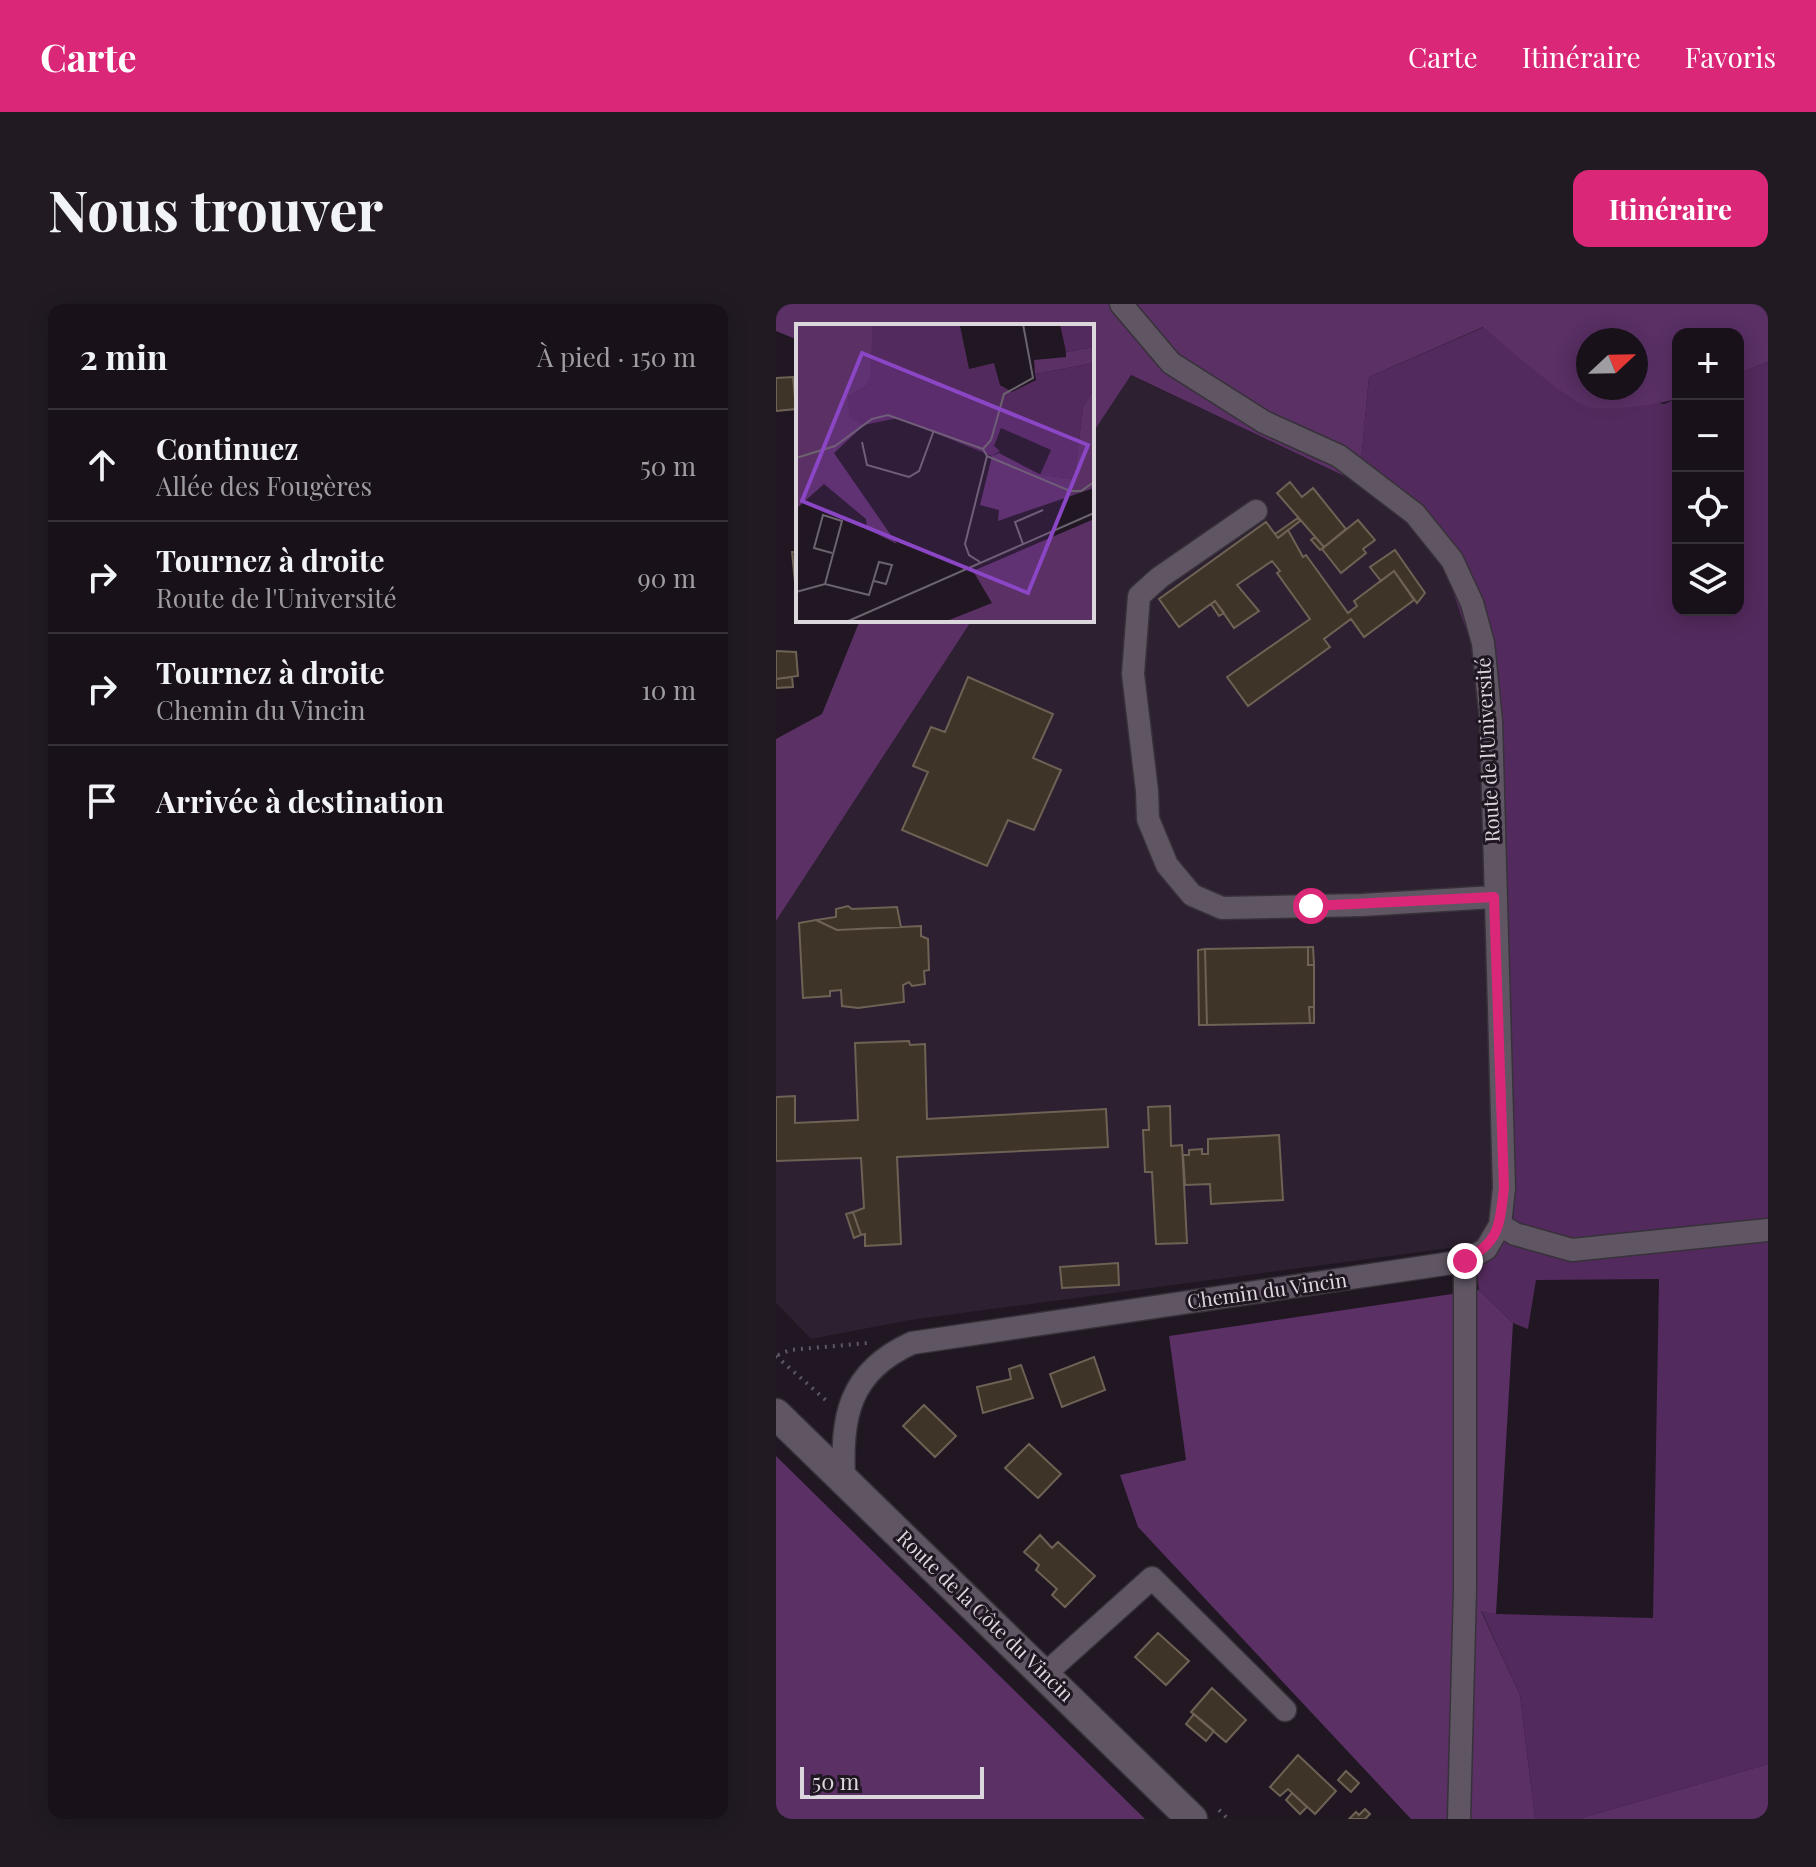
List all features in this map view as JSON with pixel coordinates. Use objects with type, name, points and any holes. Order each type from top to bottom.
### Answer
[{"type":"main road","name":"Route de la Côte du Vincin","points":[[776,1414],[1192,1819]]},
{"type":"street","name":"Route de l'Université","points":[[1121,304],[1171,363],[1264,422],[1339,456],[1415,514],[1452,560],[1472,603],[1483,643],[1491,721],[1504,1188],[1500,1225]]},
{"type":"street","points":[[1256,511],[1159,578],[1139,596],[1133,674],[1148,819],[1167,865],[1192,895],[1222,908],[1362,905],[1494,897]]},
{"type":"street","points":[[1459,1819],[1465,1594],[1465,1261],[1486,1249],[1500,1225],[1515,1234],[1572,1250],[1768,1230]]},
{"type":"street","name":"Chemin du Vincin","points":[[844,1482],[843,1440],[855,1392],[870,1369],[887,1354],[912,1343],[1465,1261]]},
{"type":"street","points":[[1045,1674],[1152,1578],[1285,1710]]},
{"type":"path","points":[[776,1356],[790,1350],[912,1343]]},
{"type":"shaded area","points":[[776,304],[1768,304],[1768,362],[1744,372],[1744,328],[1672,328],[1672,400],[1636,406],[1592,408],[1582,404],[1554,386],[1483,327],[1369,377],[1359,483],[1131,375],[1094,431],[1094,324],[796,324],[796,339],[776,331]]},
{"type":"shaded area","points":[[1484,327],[1547,380],[1576,386],[1576,400],[1644,400],[1664,404],[1672,401],[1672,616],[1744,616],[1744,372],[1768,362],[1768,1764],[1578,1819],[1535,1819],[1520,1695],[1481,1610],[1496,1614],[1653,1618],[1659,1279],[1536,1280],[1528,1329],[1513,1323],[1479,1290],[1473,1245],[1492,1217],[1493,924],[1479,729],[1478,664],[1445,569],[1407,522],[1359,483],[1369,377]]},
{"type":"shaded area","points":[[1130,375],[1359,483],[1407,522],[1445,569],[1478,663],[1479,729],[1493,924],[1492,1217],[1473,1245],[910,1320],[811,1339],[776,1303],[776,921],[971,622],[1094,622],[1094,431]]},
{"type":"shaded area","points":[[859,622],[971,622],[776,921],[776,739],[822,714]]},
{"type":"shaded area","points":[[1479,1290],[1513,1323],[1496,1614],[1481,1611],[1520,1695],[1535,1819],[1411,1819],[1138,1527],[1120,1475],[1186,1460],[1169,1336]]},
{"type":"shaded area","points":[[776,1456],[1145,1819],[776,1819]]},
{"type":"shaded area","points":[[1768,1764],[1768,1819],[1578,1819]]},
{"type":"building","points":[[793,377],[796,409],[776,411],[776,378]]},
{"type":"building","points":[[1290,482],[1302,497],[1313,488],[1346,529],[1324,547],[1277,493]]},
{"type":"building","points":[[1298,518],[1300,521],[1278,538],[1275,534]]},
{"type":"building","points":[[1358,520],[1375,540],[1363,549],[1366,553],[1341,573],[1322,549]]},
{"type":"building","points":[[1266,522],[1278,538],[1288,530],[1303,557],[1306,555],[1348,613],[1357,606],[1354,601],[1394,571],[1414,600],[1364,637],[1351,619],[1324,639],[1330,647],[1248,706],[1227,677],[1310,619],[1272,561],[1237,585],[1259,611],[1234,628],[1215,601],[1179,627],[1159,599]]},
{"type":"building","points":[[1315,537],[1324,547],[1320,550],[1311,540]]},
{"type":"building","points":[[1395,550],[1425,593],[1417,603],[1394,571],[1381,581],[1370,567]]},
{"type":"building","points":[[792,552],[796,552],[796,592]]},
{"type":"building","points":[[1215,601],[1224,613],[1219,616],[1211,604]]},
{"type":"building","points":[[776,651],[796,652],[798,676],[776,679]]},
{"type":"building","points":[[792,677],[793,687],[776,688],[776,679]]},
{"type":"building","points":[[968,677],[1053,714],[1033,758],[1061,770],[1034,830],[1008,820],[987,866],[902,830],[928,772],[913,766],[931,727],[945,732]]},
{"type":"building","points":[[848,906],[852,909],[897,907],[901,927],[837,930],[816,920],[836,917],[836,909]]},
{"type":"building","points":[[816,920],[837,930],[921,926],[921,936],[928,939],[929,970],[924,971],[925,984],[912,986],[909,982],[903,985],[904,1002],[858,1008],[842,1006],[841,990],[830,991],[830,996],[803,998],[799,923]]},
{"type":"building","points":[[1308,947],[1313,947],[1314,964],[1308,965]]},
{"type":"building","points":[[1308,947],[1308,965],[1314,964],[1314,1007],[1309,1007],[1310,1023],[1207,1025],[1205,949]]},
{"type":"building","points":[[1205,949],[1207,1025],[1199,1025],[1198,950]]},
{"type":"building","points":[[1309,1007],[1314,1007],[1314,1023],[1310,1023]]},
{"type":"building","points":[[909,1041],[910,1045],[925,1044],[927,1119],[1106,1109],[1108,1147],[897,1157],[901,1244],[865,1246],[865,1234],[861,1235],[853,1212],[864,1208],[861,1158],[776,1161],[776,1097],[795,1096],[795,1123],[858,1120],[855,1043]]},
{"type":"building","points":[[1170,1106],[1171,1146],[1182,1145],[1187,1243],[1156,1244],[1152,1172],[1145,1172],[1143,1130],[1149,1130],[1148,1107]]},
{"type":"building","points":[[1279,1135],[1283,1200],[1211,1204],[1210,1184],[1185,1185],[1183,1155],[1189,1155],[1189,1150],[1202,1149],[1202,1154],[1208,1154],[1208,1139]]},
{"type":"building","points":[[853,1212],[861,1235],[854,1238],[846,1214]]},
{"type":"building","points":[[1118,1263],[1119,1285],[1062,1288],[1060,1267]]},
{"type":"building","points":[[1094,1357],[1105,1390],[1062,1407],[1050,1374]]},
{"type":"building","points":[[1021,1365],[1033,1398],[983,1413],[977,1387],[1011,1379],[1009,1369]]},
{"type":"building","points":[[924,1405],[956,1436],[935,1457],[903,1426]]},
{"type":"building","points":[[1029,1444],[1061,1474],[1038,1498],[1005,1468]]},
{"type":"building","points":[[1040,1535],[1052,1548],[1058,1542],[1095,1576],[1065,1607],[1052,1595],[1057,1589],[1036,1570],[1039,1565],[1024,1552]]},
{"type":"building","points":[[1158,1633],[1189,1661],[1166,1685],[1135,1657]]},
{"type":"building","points":[[1212,1688],[1246,1720],[1226,1742],[1191,1712]]},
{"type":"building","points":[[1194,1714],[1214,1731],[1206,1741],[1186,1724]]},
{"type":"building","points":[[1298,1755],[1336,1791],[1315,1814],[1288,1789],[1280,1796],[1270,1787]]},
{"type":"building","points":[[1346,1771],[1359,1783],[1351,1792],[1338,1780]]},
{"type":"building","points":[[1292,1793],[1307,1807],[1300,1814],[1286,1800]]},
{"type":"building","points":[[1365,1809],[1370,1814],[1365,1819],[1349,1819],[1356,1812],[1359,1815]]},
{"type":"route","points":[[1311,906],[1494,897],[1504,1188],[1500,1225],[1486,1249],[1465,1261]]}]
